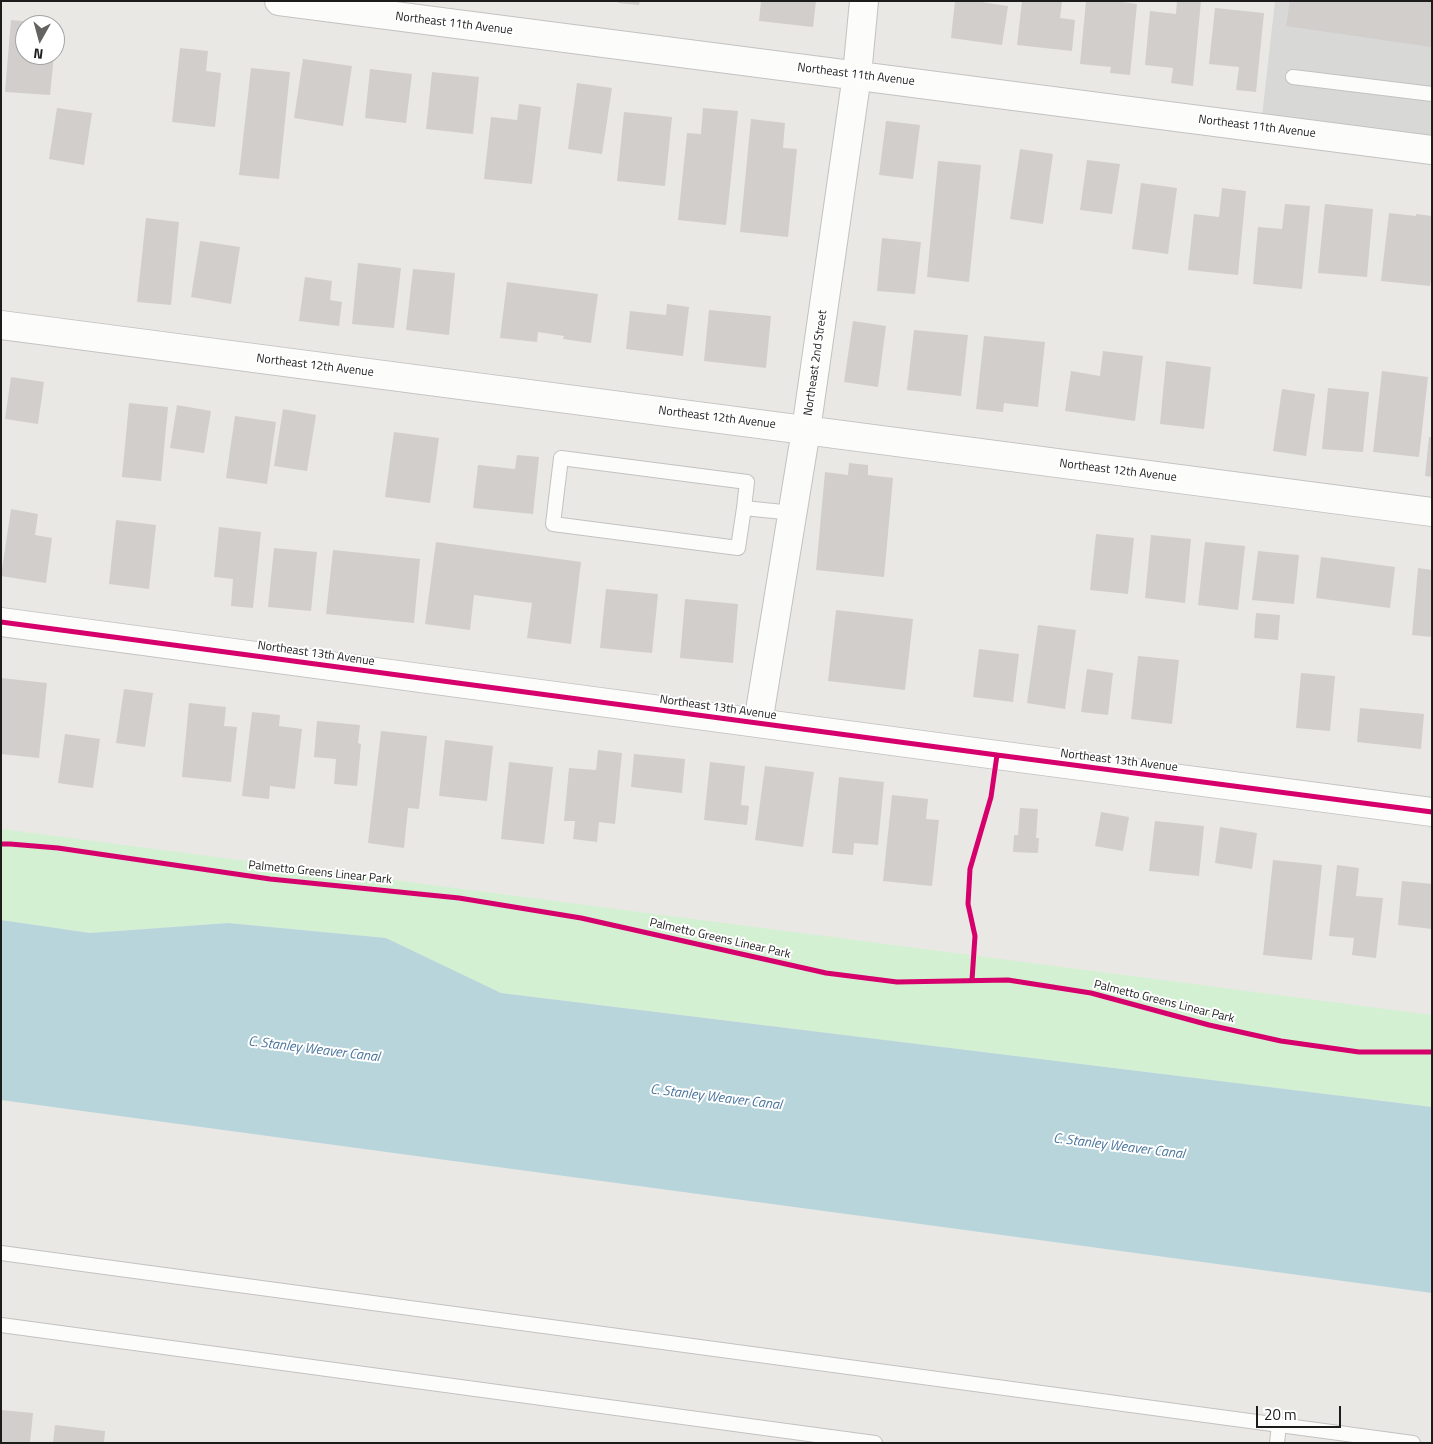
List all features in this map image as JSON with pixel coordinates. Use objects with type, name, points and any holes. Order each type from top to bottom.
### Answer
[{"type":"street","name":"Northeast 11th Avenue","points":[[279,1],[1432,150]]},
{"type":"street","name":"Northeast 2nd Street","points":[[758,723],[806,430],[857,75],[864,1]]},
{"type":"street","name":"Northeast 12th Avenue","points":[[1,325],[1432,512]]},
{"type":"street","name":"Northeast 13th Avenue","points":[[1,622],[1432,812]]},
{"type":"lane","points":[[1292,77],[1432,94]]},
{"type":"lane","points":[[561,458],[747,482],[744,508],[738,548],[553,524],[561,458]]},
{"type":"lane","points":[[744,508],[793,513]]},
{"type":"lane","points":[[1,1253],[1279,1425],[1371,1440],[1413,1443]]},
{"type":"lane","points":[[1,1326],[875,1443]]},
{"type":"lane","points":[[1277,1443],[1279,1425]]},
{"type":"shaded area","points":[[1275,1],[1432,1],[1432,137],[1262,116]]},
{"type":"green space","points":[[1,829],[1432,1015],[1432,1107],[501,993],[386,938],[228,923],[90,933],[1,920]]},
{"type":"water","name":"C. Stanley Weaver Canal","points":[[1,920],[90,933],[228,923],[386,938],[501,993],[1432,1107],[1432,1293],[1,1100]]},
{"type":"building","points":[[618,1],[640,1],[639,5],[618,3]]},
{"type":"building","points":[[761,1],[816,1],[813,27],[759,21]]},
{"type":"building","points":[[955,1],[975,1],[1008,6],[1002,45],[951,38]]},
{"type":"building","points":[[1022,1],[1062,1],[1060,18],[1075,20],[1072,51],[1017,45]]},
{"type":"building","points":[[1086,1],[1115,1],[1137,4],[1130,75],[1110,73],[1111,67],[1080,64]]},
{"type":"building","points":[[1177,1],[1201,1],[1193,86],[1171,83],[1173,68],[1145,65],[1150,11],[1176,14]]},
{"type":"building","points":[[1290,1],[1432,1],[1431,47],[1286,26]]},
{"type":"building","points":[[1215,8],[1264,13],[1256,92],[1236,90],[1239,67],[1209,64]]},
{"type":"building","points":[[11,20],[15,20],[15,65],[53,65],[50,95],[5,92]]},
{"type":"building","points":[[180,48],[208,51],[206,71],[221,73],[215,127],[172,122]]},
{"type":"building","points":[[303,59],[352,66],[343,126],[294,118]]},
{"type":"building","points":[[251,68],[290,72],[279,179],[239,175]]},
{"type":"building","points":[[370,69],[412,74],[406,123],[365,118]]},
{"type":"building","points":[[432,72],[479,77],[473,134],[426,129]]},
{"type":"building","points":[[577,83],[612,88],[602,154],[568,149]]},
{"type":"building","points":[[519,104],[541,107],[532,184],[484,179],[491,117],[517,120]]},
{"type":"building","points":[[57,108],[92,113],[84,165],[49,159]]},
{"type":"building","points":[[703,108],[738,111],[726,225],[678,220],[687,133],[701,134]]},
{"type":"building","points":[[624,112],[672,117],[665,186],[617,181]]},
{"type":"building","points":[[751,119],[785,123],[783,148],[797,149],[788,237],[740,232]]},
{"type":"building","points":[[886,121],[920,125],[913,179],[879,175]]},
{"type":"building","points":[[1020,149],[1053,154],[1043,224],[1010,219]]},
{"type":"building","points":[[1087,160],[1120,164],[1112,214],[1080,210]]},
{"type":"building","points":[[938,161],[981,165],[969,282],[927,277]]},
{"type":"building","points":[[1141,183],[1177,188],[1168,254],[1132,249]]},
{"type":"building","points":[[1222,188],[1246,191],[1238,275],[1188,270],[1194,214],[1219,217]]},
{"type":"building","points":[[1285,204],[1310,206],[1302,289],[1253,284],[1258,227],[1282,229]]},
{"type":"building","points":[[1325,204],[1373,209],[1367,277],[1318,273]]},
{"type":"building","points":[[1389,213],[1432,216],[1432,270],[1430,286],[1381,281]]},
{"type":"building","points":[[146,218],[179,222],[171,305],[137,302]]},
{"type":"building","points":[[882,238],[921,242],[915,294],[877,291]]},
{"type":"building","points":[[200,241],[240,247],[231,304],[191,297]]},
{"type":"building","points":[[358,263],[401,268],[394,328],[352,324]]},
{"type":"building","points":[[413,269],[455,273],[449,335],[406,330]]},
{"type":"building","points":[[305,277],[332,281],[330,300],[342,302],[339,326],[299,321]]},
{"type":"building","points":[[507,282],[598,294],[591,343],[563,339],[564,336],[538,332],[537,342],[500,338]]},
{"type":"building","points":[[667,304],[689,307],[683,356],[626,349],[630,311],[666,315]]},
{"type":"building","points":[[709,310],[771,316],[766,368],[704,361]]},
{"type":"building","points":[[853,321],[886,326],[878,387],[844,382]]},
{"type":"building","points":[[914,330],[968,335],[961,396],[907,390]]},
{"type":"building","points":[[984,336],[1045,342],[1038,407],[1004,403],[1003,412],[976,409]]},
{"type":"building","points":[[1103,351],[1143,356],[1135,421],[1065,411],[1071,371],[1100,376]]},
{"type":"building","points":[[1166,361],[1211,367],[1204,429],[1160,424]]},
{"type":"building","points":[[1382,371],[1428,377],[1419,457],[1373,452]]},
{"type":"building","points":[[11,377],[44,382],[38,424],[5,419]]},
{"type":"building","points":[[1328,388],[1369,392],[1363,452],[1322,449]]},
{"type":"building","points":[[1282,389],[1315,394],[1306,456],[1273,451]]},
{"type":"building","points":[[129,403],[168,407],[161,481],[122,477]]},
{"type":"building","points":[[177,405],[211,411],[204,453],[170,448]]},
{"type":"building","points":[[283,409],[316,415],[307,471],[274,466]]},
{"type":"building","points":[[235,416],[276,422],[267,484],[226,478]]},
{"type":"building","points":[[394,432],[439,438],[430,503],[385,497]]},
{"type":"building","points":[[1429,437],[1432,437],[1432,477],[1425,476]]},
{"type":"building","points":[[517,455],[539,457],[533,514],[473,508],[478,465],[515,469]]},
{"type":"building","points":[[849,463],[868,465],[868,475],[893,478],[884,577],[816,570],[825,472],[848,475]]},
{"type":"building","points":[[11,509],[38,514],[35,535],[52,538],[46,583],[1,576]]},
{"type":"building","points":[[116,520],[156,525],[149,589],[109,584]]},
{"type":"building","points":[[219,527],[261,532],[253,608],[231,606],[233,579],[214,577]]},
{"type":"building","points":[[1096,534],[1134,538],[1128,594],[1090,590]]},
{"type":"building","points":[[1151,535],[1191,539],[1185,603],[1145,598]]},
{"type":"building","points":[[436,542],[581,562],[571,644],[527,638],[532,603],[474,595],[470,630],[425,624]]},
{"type":"building","points":[[1205,542],[1245,546],[1238,610],[1198,605]]},
{"type":"building","points":[[274,548],[317,552],[311,611],[268,607]]},
{"type":"building","points":[[333,550],[420,559],[414,623],[326,614]]},
{"type":"building","points":[[1258,551],[1299,555],[1294,604],[1252,600]]},
{"type":"building","points":[[1321,557],[1395,567],[1390,608],[1316,598]]},
{"type":"building","points":[[1418,568],[1432,570],[1432,637],[1412,635]]},
{"type":"building","points":[[606,589],[658,594],[652,653],[600,648]]},
{"type":"building","points":[[685,599],[738,604],[733,663],[680,658]]},
{"type":"building","points":[[836,610],[913,619],[905,690],[828,681]]},
{"type":"building","points":[[1256,613],[1280,615],[1278,640],[1254,638]]},
{"type":"building","points":[[1038,625],[1076,630],[1065,709],[1027,703]]},
{"type":"building","points":[[979,649],[1019,654],[1013,702],[973,697]]},
{"type":"building","points":[[1138,656],[1179,660],[1172,724],[1131,719]]},
{"type":"building","points":[[1087,669],[1113,673],[1108,715],[1081,712]]},
{"type":"building","points":[[1301,673],[1335,676],[1330,731],[1296,728]]},
{"type":"building","points":[[1,678],[47,683],[39,758],[1,754]]},
{"type":"building","points":[[124,689],[153,693],[145,747],[116,743]]},
{"type":"building","points":[[189,703],[226,707],[224,726],[237,727],[231,782],[182,777]]},
{"type":"building","points":[[1360,708],[1424,714],[1421,749],[1357,742]]},
{"type":"building","points":[[252,712],[280,715],[279,726],[302,729],[295,789],[270,786],[269,799],[242,796]]},
{"type":"building","points":[[317,721],[360,725],[358,743],[361,744],[357,786],[334,784],[336,759],[314,757]]},
{"type":"building","points":[[381,731],[427,736],[419,809],[408,808],[404,848],[368,843]]},
{"type":"building","points":[[65,734],[100,739],[93,788],[58,783]]},
{"type":"building","points":[[445,740],[493,746],[487,801],[439,796]]},
{"type":"building","points":[[598,750],[622,753],[615,824],[599,822],[597,842],[573,839],[575,821],[564,821],[569,768],[596,770]]},
{"type":"building","points":[[634,754],[685,759],[682,793],[631,787]]},
{"type":"building","points":[[509,762],[553,767],[544,844],[501,839]]},
{"type":"building","points":[[710,762],[745,766],[741,805],[749,806],[747,825],[704,820]]},
{"type":"building","points":[[765,766],[814,772],[803,847],[755,840]]},
{"type":"building","points":[[839,777],[884,782],[878,845],[854,843],[853,855],[832,853]]},
{"type":"building","points":[[892,795],[928,799],[926,819],[939,820],[932,886],[883,881]]},
{"type":"building","points":[[1020,808],[1038,809],[1036,838],[1039,838],[1038,853],[1013,852],[1014,835],[1018,835]]},
{"type":"building","points":[[1101,812],[1129,817],[1123,851],[1095,846]]},
{"type":"building","points":[[1155,821],[1204,826],[1199,876],[1149,871]]},
{"type":"building","points":[[1220,827],[1257,833],[1252,869],[1215,863]]},
{"type":"building","points":[[1273,860],[1322,865],[1312,960],[1263,955]]},
{"type":"building","points":[[1337,865],[1359,868],[1356,896],[1383,898],[1376,958],[1352,955],[1354,938],[1329,936]]},
{"type":"building","points":[[1402,881],[1432,884],[1432,929],[1398,925]]},
{"type":"building","points":[[1,1410],[33,1413],[30,1443],[1,1443]]},
{"type":"building","points":[[55,1425],[105,1431],[104,1443],[53,1443]]},
{"type":"cycle path","points":[[1,622],[1432,812]]},
{"type":"cycle path","points":[[972,980],[975,936],[968,904],[970,869],[991,797],[997,755]]},
{"type":"cycle path","name":"Palmetto Greens Linear Park","points":[[1,844],[58,848],[270,879],[459,898],[581,918],[826,973],[897,982],[1008,980],[1091,993],[1209,1025],[1281,1041],[1359,1052],[1432,1052]]}]
